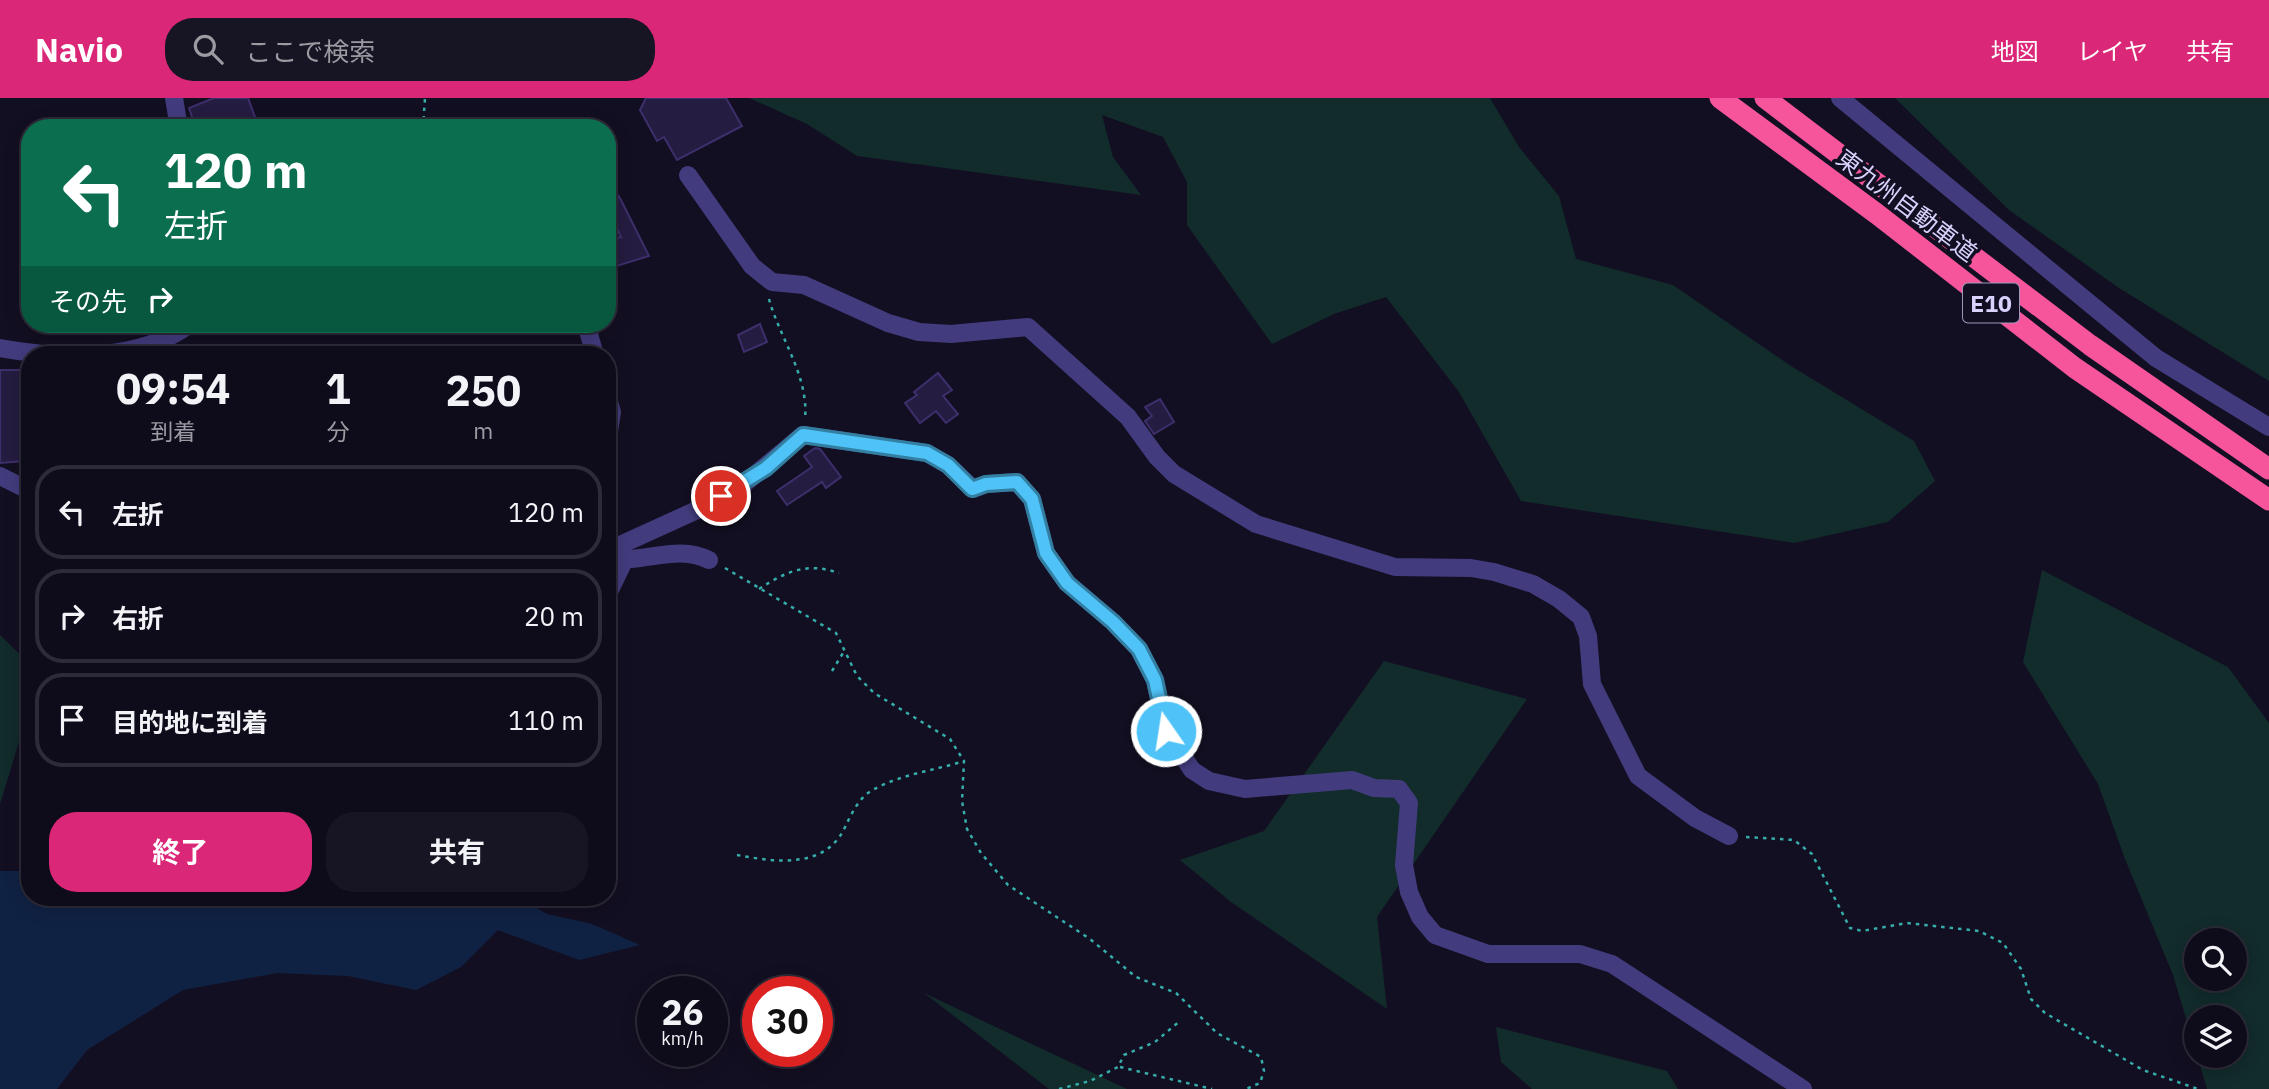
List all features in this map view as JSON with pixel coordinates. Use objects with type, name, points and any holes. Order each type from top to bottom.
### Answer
[{"type":"highway","name":"東九州自動車道","points":[[1720,98],[1877,214],[2075,368],[2269,500]]},
{"type":"highway","name":"東九州自動車道","points":[[1765,98],[2090,345],[2269,469]]},
{"type":"street","points":[[174,98],[177,119]]},
{"type":"street","points":[[1840,98],[2156,358],[2269,427]]},
{"type":"street","points":[[688,175],[752,266],[772,282],[804,285],[888,324],[919,332],[951,334],[1028,327],[1128,417],[1174,474],[1255,524],[1395,567],[1471,568],[1494,572],[1533,584],[1559,598],[1581,617],[1588,636],[1592,684],[1638,776],[1695,818],[1729,836]]},
{"type":"street","points":[[145,346],[161,342],[176,333]]},
{"type":"street","points":[[0,348],[21,350]]},
{"type":"street","points":[[616,547],[697,510],[745,483],[803,435],[927,453],[948,465],[972,489],[986,484],[1017,482],[1032,499],[1046,553],[1067,583],[1113,622],[1139,649],[1155,680],[1166,731],[1192,770],[1209,782],[1245,789],[1352,780],[1374,788],[1399,789],[1409,803],[1404,865],[1409,892],[1420,917],[1435,935],[1488,954],[1580,954],[1612,964],[1803,1089]]},
{"type":"street","points":[[0,476],[21,486]]},
{"type":"street","points":[[616,560],[695,553],[709,560]]},
{"type":"path","points":[[424,119],[425,98]]},
{"type":"path","points":[[772,282],[769,298],[799,371],[806,406],[803,435]]},
{"type":"path","points":[[709,560],[737,573],[759,589],[836,633],[843,653],[857,676],[874,693],[950,739],[964,761],[964,817],[981,853],[995,871],[1008,884],[1090,939],[1136,976],[1176,993],[1217,1032],[1261,1057],[1264,1071],[1260,1083],[1246,1089]]},
{"type":"path","points":[[759,589],[803,566],[820,566],[839,573]]},
{"type":"path","points":[[832,671],[843,653]]},
{"type":"path","points":[[737,855],[779,861],[804,860],[817,856],[834,842],[848,817],[869,792],[911,774],[964,761]]},
{"type":"path","points":[[1729,836],[1794,840],[1812,854],[1850,928],[1862,931],[1907,923],[1979,931],[2003,943],[2021,969],[2031,999],[2045,1013],[2143,1070],[2199,1089]]},
{"type":"path","points":[[1059,1089],[1090,1081],[1118,1067],[1124,1055],[1155,1042],[1181,1020]]},
{"type":"path","points":[[1118,1067],[1212,1089]]},
{"type":"green space","points":[[749,98],[1490,98],[1519,147],[1559,196],[1576,259],[1673,285],[1791,366],[1914,441],[1935,481],[1888,522],[1794,543],[1521,501],[1459,392],[1386,297],[1334,314],[1272,344],[1187,225],[1187,182],[1163,137],[1102,115],[1113,157],[1141,195],[857,156],[807,124]]},
{"type":"green space","points":[[1895,98],[2269,98],[2269,381],[2119,288],[2009,210]]},
{"type":"green space","points":[[2042,570],[2228,667],[2269,723],[2269,1089],[2207,1089],[2201,1068],[2247,1068],[2247,1005],[2184,1005],[2184,1012],[2173,975],[2125,859],[2098,784],[2023,662]]},
{"type":"green space","points":[[0,635],[21,655],[21,735],[0,804]]},
{"type":"green space","points":[[1384,661],[1527,699],[1377,917],[1387,1009],[1231,902],[1180,860],[1264,831]]},
{"type":"green space","points":[[924,993],[1127,1089],[1049,1089]]},
{"type":"green space","points":[[1496,1027],[1667,1071],[1678,1089],[1532,1089],[1501,1062]]},
{"type":"water","points":[[0,871],[21,871],[21,906],[534,906],[547,914],[592,924],[640,945],[579,960],[498,930],[461,967],[416,990],[348,976],[277,973],[183,990],[87,1050],[57,1089],[0,1089]]},
{"type":"building","points":[[214,98],[248,98],[256,119],[193,119],[189,108]]},
{"type":"building","points":[[646,98],[726,98],[742,126],[677,160],[664,137],[657,141],[640,110]]},
{"type":"building","points":[[616,193],[649,256],[616,266],[616,238],[621,237],[616,226]]},
{"type":"building","points":[[760,324],[767,342],[744,352],[738,335]]},
{"type":"building","points":[[0,370],[21,370],[21,461],[0,463]]},
{"type":"building","points":[[938,373],[952,390],[943,396],[958,414],[946,423],[936,411],[920,423],[905,403],[917,395],[914,392]]},
{"type":"building","points":[[1160,399],[1174,422],[1154,434],[1145,421],[1152,416],[1145,407]]},
{"type":"building","points":[[815,448],[820,449],[841,477],[826,488],[822,482],[787,505],[777,491],[812,467],[804,456]]},
{"type":"route","points":[[721,496],[766,468],[787,446],[803,435],[927,453],[948,465],[972,489],[986,484],[1017,482],[1032,499],[1046,553],[1067,583],[1113,622],[1139,649],[1155,680],[1166,731]]}]
